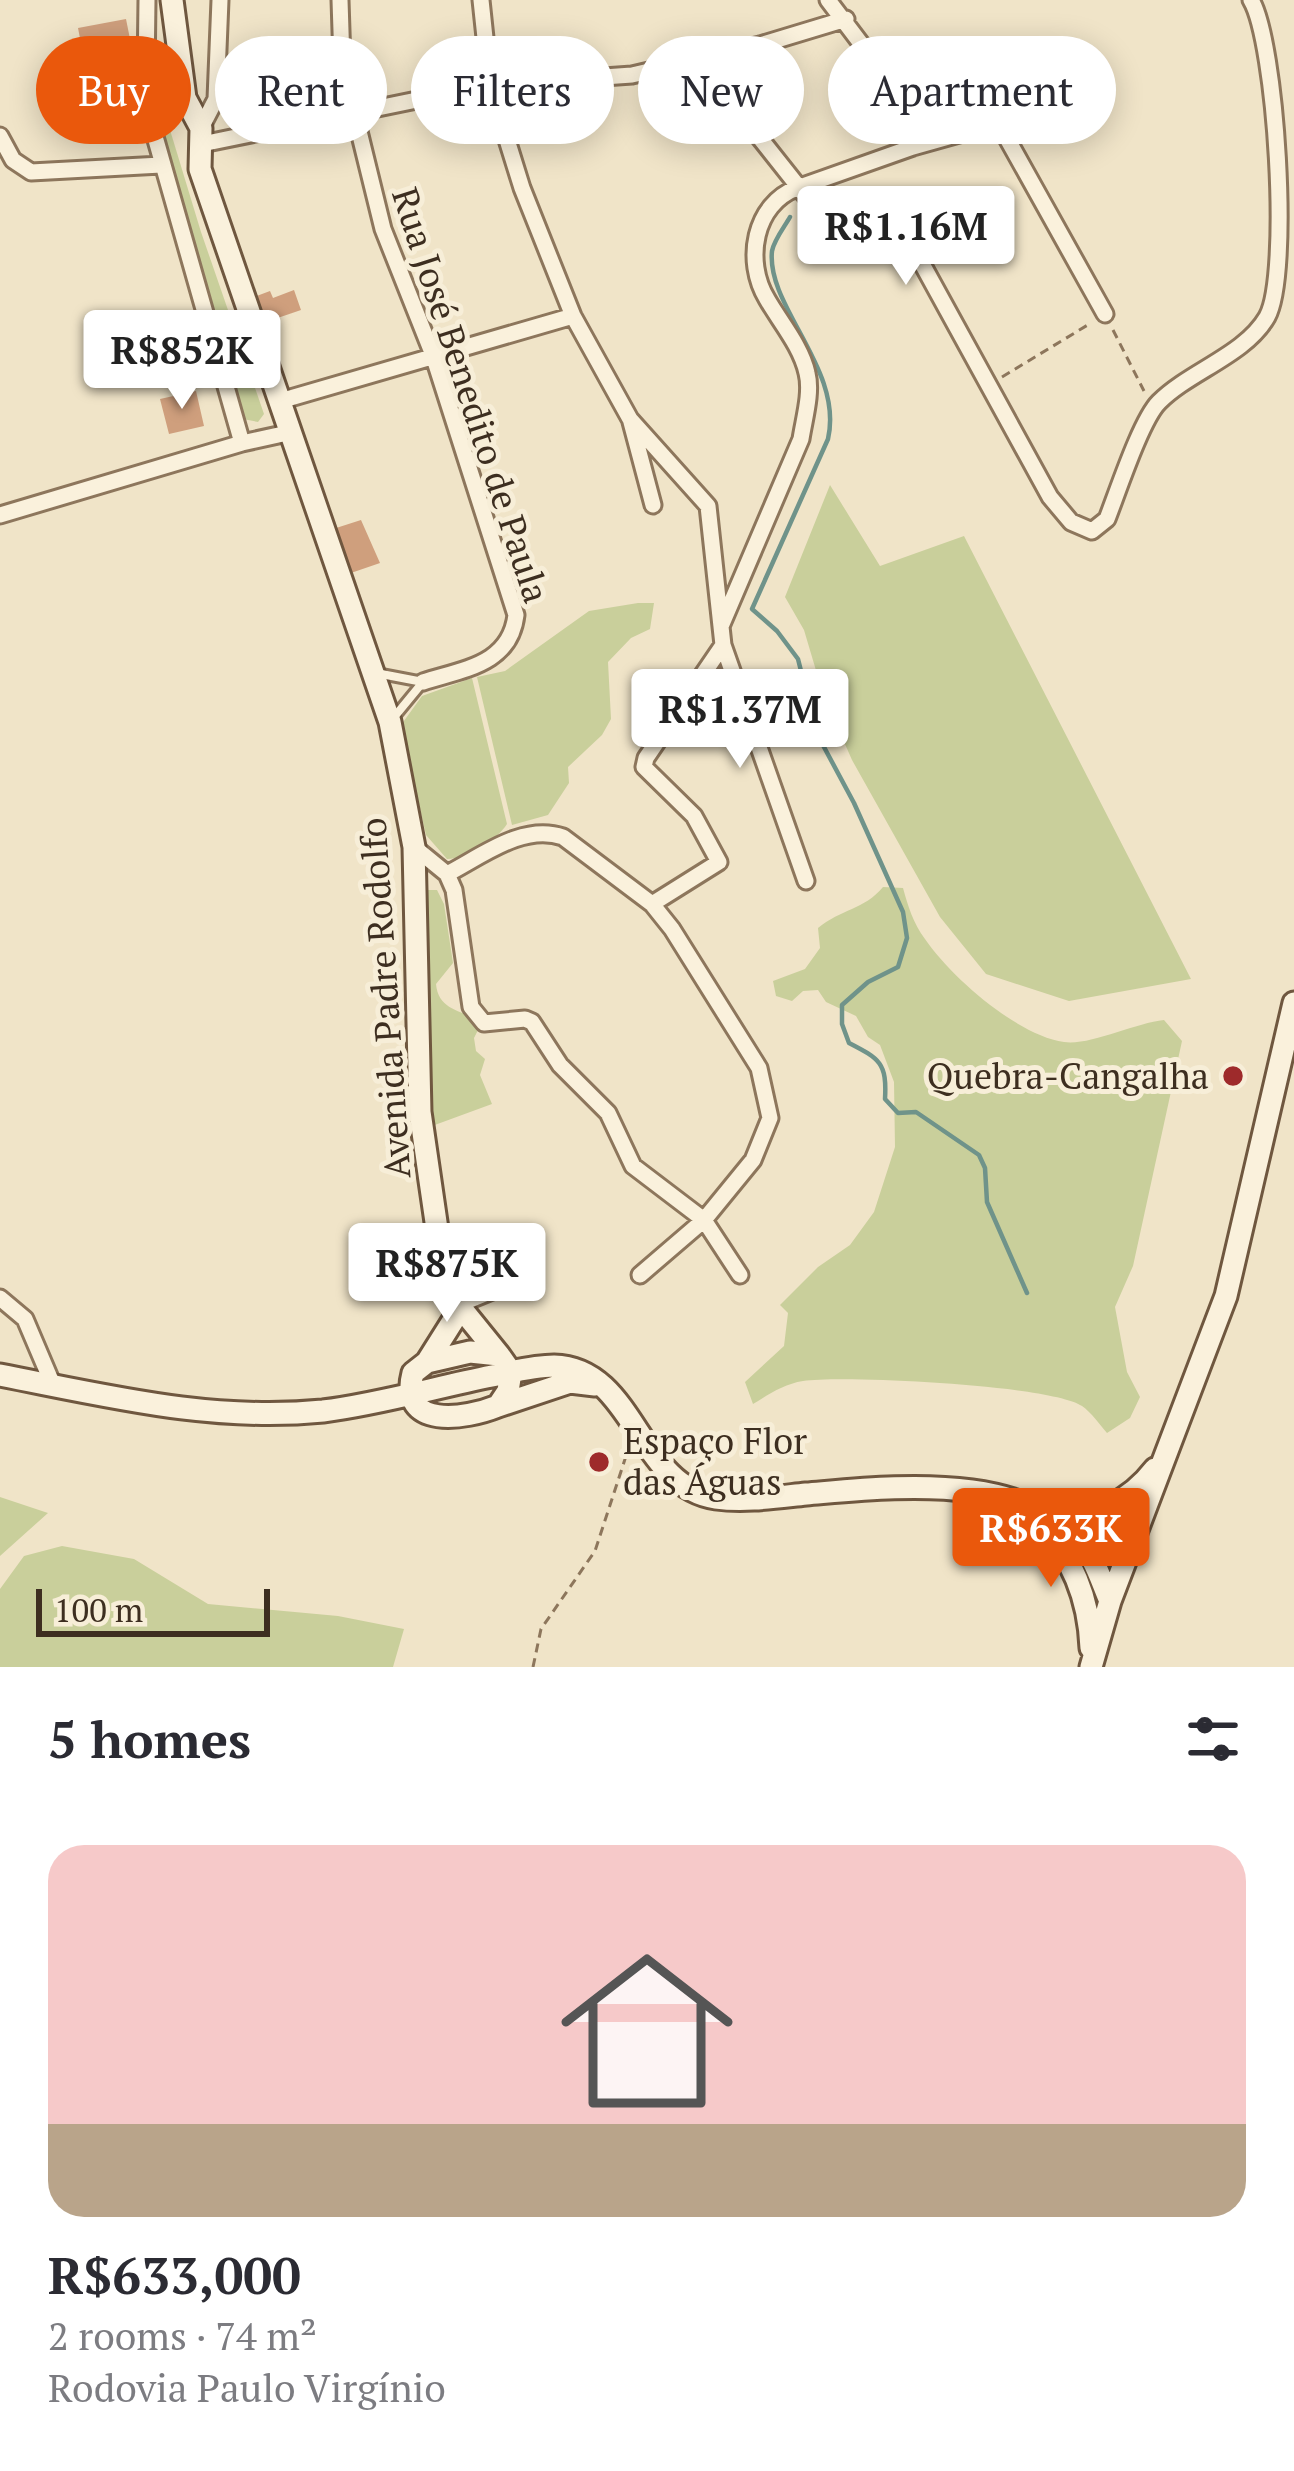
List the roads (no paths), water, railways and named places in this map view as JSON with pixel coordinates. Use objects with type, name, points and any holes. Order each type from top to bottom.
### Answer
[{"type":"street","points":[[147,0],[146,79],[161,165],[242,443]]},
{"type":"street","name":"Avenida Padre Rodolfo","points":[[172,0],[185,98],[202,136],[200,169],[390,722],[414,847],[420,1112],[436,1229],[461,1307],[505,1364]]},
{"type":"street","points":[[215,134],[202,136],[216,99],[220,0]]},
{"type":"street","name":"Rua José Benedito de Paula","points":[[340,0],[341,36]]},
{"type":"street","points":[[481,0],[485,36]]},
{"type":"street","points":[[827,0],[887,78],[913,147]]},
{"type":"street","points":[[763,144],[843,243],[855,246],[902,234],[909,240],[1060,511],[1080,529],[1092,531],[1107,519],[1153,409],[1263,323],[1274,296],[1287,226],[1265,46],[1251,0]]},
{"type":"street","points":[[787,36],[846,20]]},
{"type":"street","points":[[0,136],[13,160],[31,172],[161,165]]},
{"type":"street","name":"Rua José Benedito de Paula","points":[[360,144],[383,229],[433,355],[515,615],[510,638],[491,661],[423,682]]},
{"type":"street","points":[[508,144],[574,316],[630,419],[709,506],[723,644],[806,881]]},
{"type":"street","points":[[721,626],[801,439],[807,406],[807,374],[756,271],[761,219],[778,195],[924,144]]},
{"type":"street","points":[[1010,144],[1105,314]]},
{"type":"street","points":[[280,401],[574,316]]},
{"type":"street","points":[[630,419],[653,506]]},
{"type":"street","points":[[0,515],[292,432]]},
{"type":"street","points":[[652,904],[719,862],[694,817],[644,767],[723,644]]},
{"type":"street","points":[[447,874],[527,833],[562,837],[652,904],[759,1068],[770,1118],[753,1160],[704,1220],[640,1275]]},
{"type":"street","points":[[414,847],[447,874],[454,890],[471,1007],[484,1023],[525,1018],[532,1022],[560,1065],[608,1113],[633,1166],[704,1220],[740,1275]]},
{"type":"street","points":[[1091,1667],[1110,1600],[1226,1296],[1294,1004]]},
{"type":"street","points":[[0,1298],[25,1319],[53,1385]]},
{"type":"street","points":[[461,1307],[417,1376],[417,1406],[433,1416],[479,1413],[570,1382],[602,1387]]},
{"type":"street","points":[[0,1375],[230,1415],[367,1405],[454,1353],[505,1364],[570,1368],[587,1373],[613,1396],[659,1464],[695,1492],[716,1498],[933,1485],[974,1489],[1052,1520],[1091,1557],[1110,1600]]},
{"type":"street","points":[[417,1376],[505,1364]]},
{"type":"street","points":[[498,1406],[508,1391],[505,1364]]},
{"type":"street","points":[[1089,1515],[1122,1501],[1144,1483],[1170,1450]]},
{"type":"street","points":[[1027,1507],[1052,1536],[1085,1594],[1091,1667]]},
{"type":"street","points":[[1052,1520],[1108,1516],[1124,1532],[1129,1552]]},
{"type":"lane","points":[[376,673],[423,682],[390,722]]},
{"type":"lane","points":[[461,1307],[533,1278]]},
{"type":"waterway","points":[[790,217],[773,247],[773,272],[825,388],[828,439],[752,609],[798,659],[817,734],[903,912],[907,938],[898,967],[868,982],[842,1005],[842,1024],[849,1043],[879,1064],[885,1077],[885,1099],[898,1113],[916,1112],[979,1155],[985,1168],[987,1202],[1027,1293]]},
{"type":"place","name":"Quebra-Cangalha","points":[[1233,1076]]},
{"type":"place","name":"Espaço Flor das Águas","points":[[599,1462]]}]
